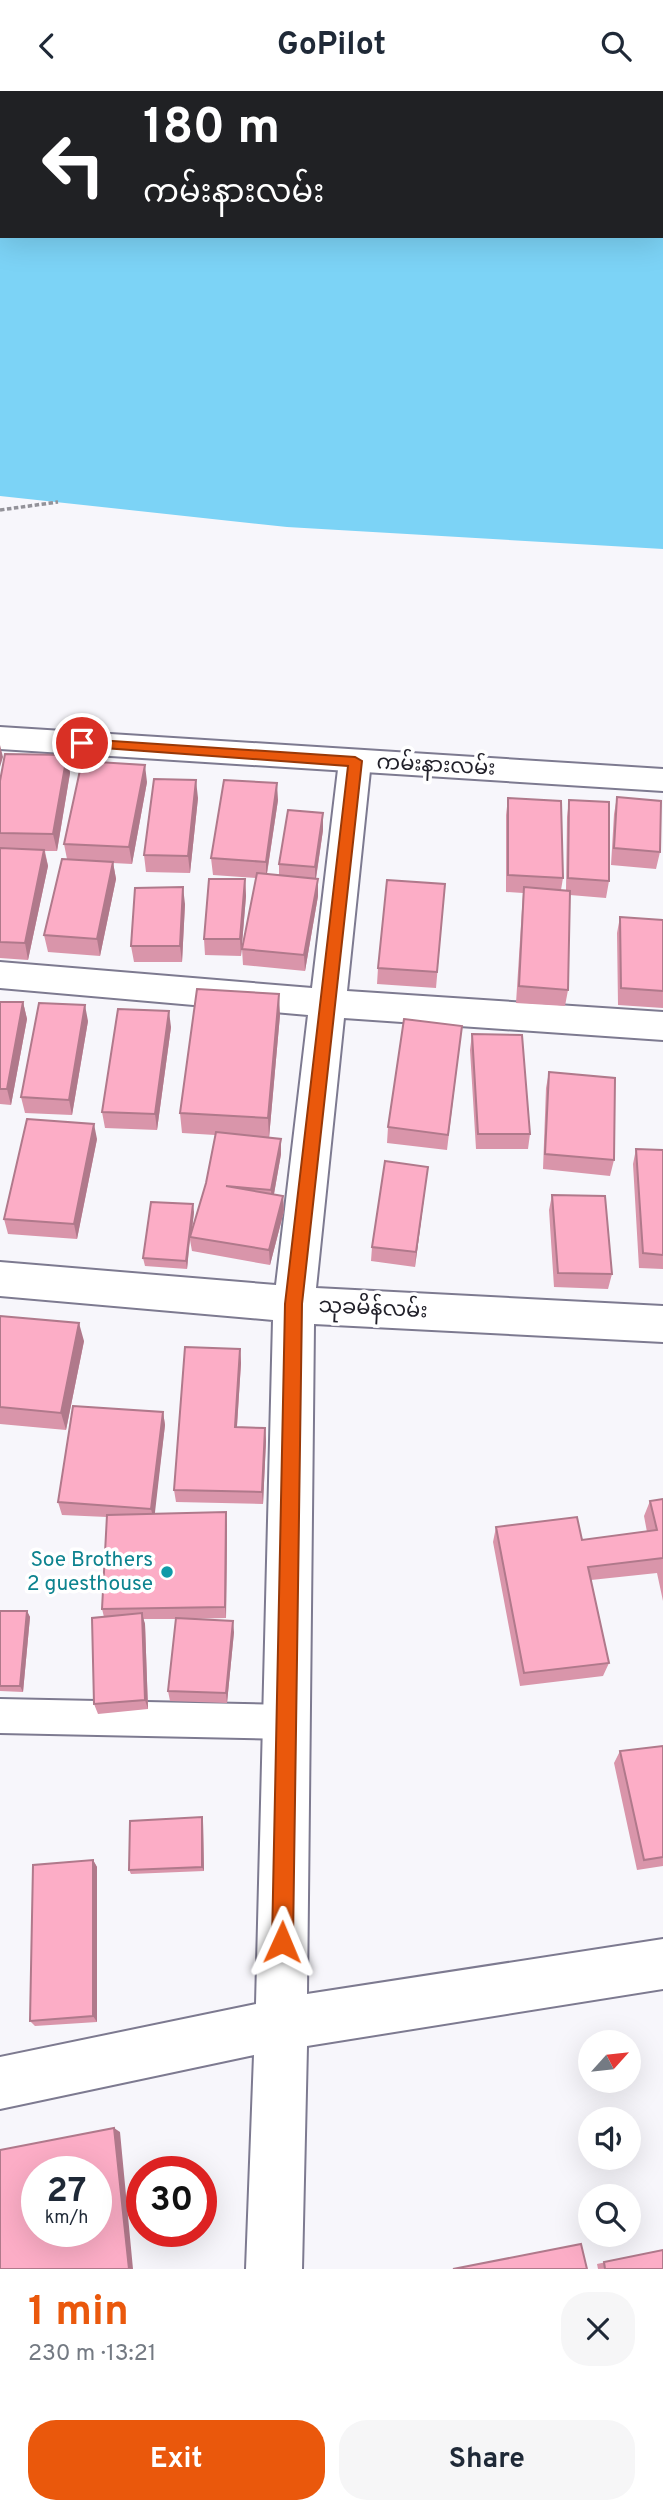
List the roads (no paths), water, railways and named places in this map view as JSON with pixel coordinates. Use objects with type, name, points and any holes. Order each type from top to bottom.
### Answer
[{"type":"street","name":"ကမ်းနားလမ်း","points":[[0,738],[663,780]]},
{"type":"street","points":[[274,2269],[294,1304],[355,761]]},
{"type":"street","points":[[0,975],[328,1003],[663,1026]]},
{"type":"street","name":"သုခမိန်လမ်း","points":[[0,1279],[294,1304],[663,1324]]},
{"type":"street","points":[[0,2083],[281,2024],[663,1964]]},
{"type":"lane","points":[[0,1716],[286,1722]]},
{"type":"water","points":[[0,238],[663,238],[663,549],[287,527],[0,496]]},
{"type":"place","name":"Soe Brothers 2 guesthouse","points":[[167,1572]]}]
